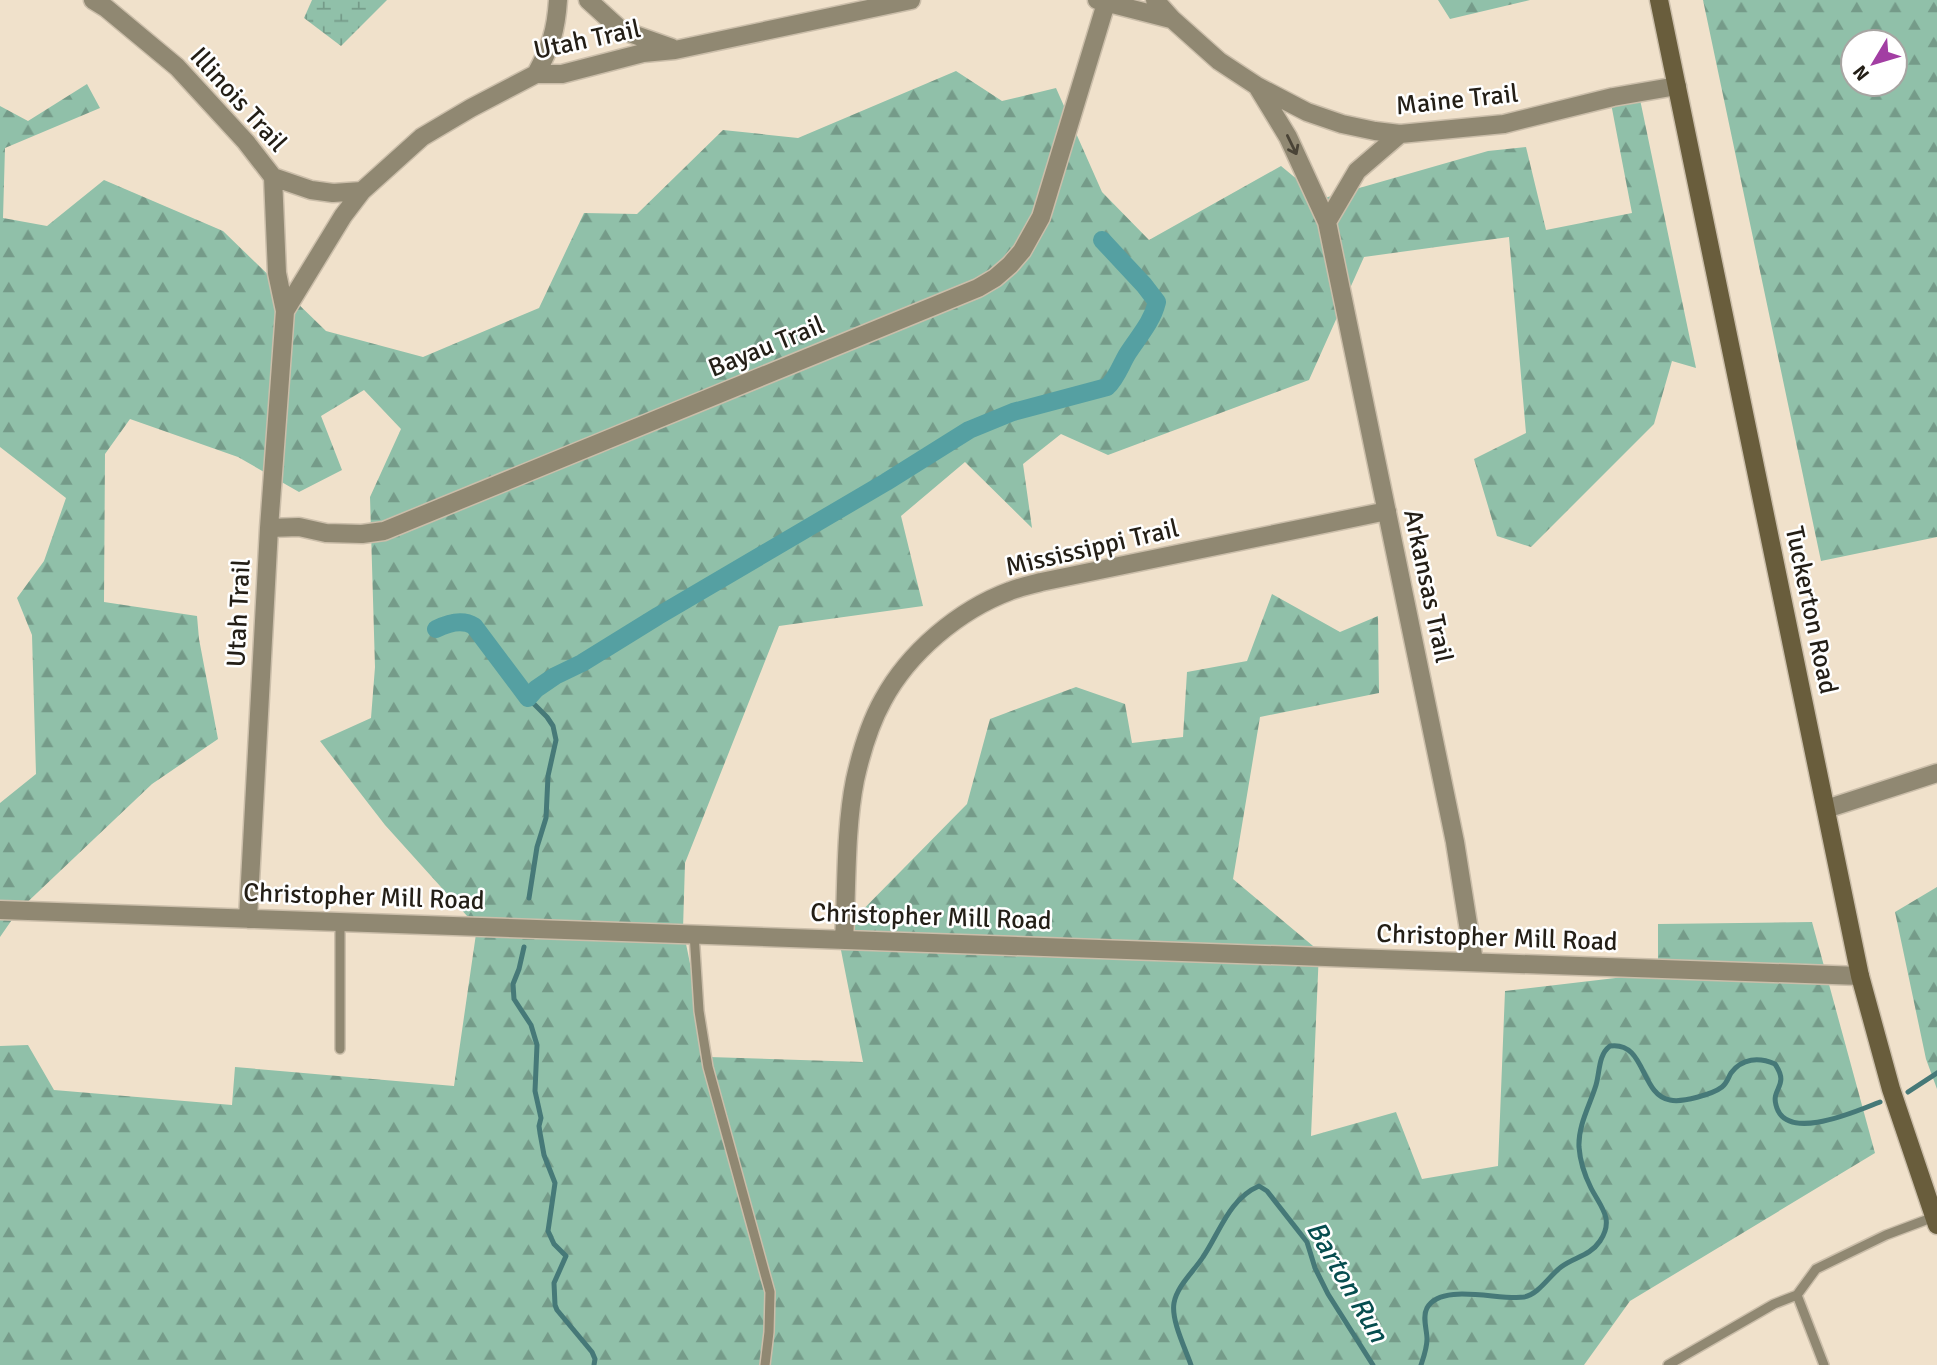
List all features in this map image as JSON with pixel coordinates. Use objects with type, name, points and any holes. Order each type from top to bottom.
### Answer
[{"type":"main road","name":"Tuckerton Road","points":[[1659,0],[1860,976],[1891,1089],[1936,1221]]},
{"type":"street","name":"Illinois Trail","points":[[93,0],[177,67],[246,142],[273,177],[311,190],[334,193],[362,191]]},
{"type":"street","points":[[536,74],[551,46],[558,0]]},
{"type":"street","points":[[588,0],[621,30],[675,50]]},
{"type":"street","name":"Utah Trail","points":[[285,311],[343,216],[362,191],[422,137],[536,74],[562,74],[643,53],[675,50],[911,0]]},
{"type":"street","name":"Maine Trail","points":[[1154,0],[1219,61],[1257,86],[1307,112],[1342,124],[1375,131],[1400,134],[1504,124],[1613,97],[1677,86]]},
{"type":"street","points":[[1103,1],[1172,19]]},
{"type":"street","name":"Bayau Trail","points":[[269,528],[299,527],[326,533],[362,534],[384,531],[978,288],[995,278],[1022,251],[1041,217],[1103,1]]},
{"type":"street","name":"Arkansas Trail","points":[[1257,86],[1289,136],[1327,222],[1455,842],[1474,962]]},
{"type":"street","points":[[1327,222],[1357,172],[1400,134]]},
{"type":"street","name":"Utah Trail","points":[[248,919],[269,528],[285,311],[277,273],[273,177]]},
{"type":"street","name":"Mississippi Trail","points":[[844,940],[852,800],[861,754],[883,700],[911,661],[940,632],[962,616],[1009,591],[1041,582],[1387,511]]},
{"type":"street","points":[[1826,809],[1937,773]]},
{"type":"street","name":"Christopher Mill Road","points":[[0,910],[1860,976]]},
{"type":"lane","points":[[340,922],[340,1049]]},
{"type":"lane","points":[[694,933],[699,1011],[708,1067],[770,1292],[765,1365]]},
{"type":"lane","points":[[1668,1365],[1774,1304],[1797,1295],[1816,1269],[1886,1235],[1936,1221]]},
{"type":"lane","points":[[1797,1295],[1824,1365]]},
{"type":"green space","points":[[312,0],[387,0],[341,46],[304,18]]},
{"type":"green space","points":[[1438,0],[1530,0],[1450,19]]},
{"type":"green space","points":[[1703,0],[1937,0],[1937,537],[1821,561]]},
{"type":"green space","points":[[956,71],[1002,101],[1056,88],[1102,192],[1149,240],[1281,166],[1321,199],[1488,151],[1526,147],[1546,230],[1632,213],[1609,93],[1637,85],[1696,368],[1672,361],[1654,424],[1531,547],[1497,536],[1474,459],[1526,433],[1509,237],[1364,257],[1309,380],[1108,455],[1061,434],[1023,464],[1032,528],[965,462],[901,516],[923,606],[779,626],[685,863],[683,929],[709,1057],[863,1062],[838,935],[967,804],[990,719],[1076,687],[1125,704],[1132,743],[1183,737],[1187,672],[1247,661],[1272,594],[1340,632],[1378,616],[1379,693],[1260,717],[1233,879],[1319,951],[1311,1136],[1396,1112],[1422,1179],[1498,1166],[1505,991],[1658,973],[1658,924],[1812,922],[1875,1153],[1630,1301],[1584,1365],[0,1365],[0,1046],[28,1045],[54,1090],[232,1105],[235,1067],[454,1086],[477,927],[385,825],[320,741],[371,718],[375,667],[370,497],[401,429],[364,390],[321,416],[342,470],[299,492],[238,457],[130,419],[105,454],[104,602],[197,616],[218,739],[152,784],[18,911],[0,937],[0,803],[36,774],[32,635],[17,598],[44,561],[66,498],[0,447],[0,106],[28,121],[87,84],[100,108],[5,148],[3,218],[47,226],[104,180],[223,231],[326,331],[423,357],[539,308],[584,213],[637,214],[723,130],[798,138]]},
{"type":"green space","points":[[1937,887],[1937,1089],[1926,1059],[1895,912]]},
{"type":"waterway","points":[[436,629],[455,623],[474,626],[528,698],[555,676],[582,663],[969,430],[1013,412],[1107,387],[1149,322],[1157,302],[1102,240]]},
{"type":"waterway","points":[[528,698],[547,717],[553,726],[556,740],[548,776],[546,818],[537,847],[529,898]]},
{"type":"waterway","points":[[524,947],[513,984],[514,999],[531,1025],[537,1045],[535,1091],[541,1118],[539,1126],[544,1155],[555,1183],[548,1231],[554,1244],[566,1256],[554,1283],[555,1305],[592,1352],[594,1365]]},
{"type":"waterway","name":"Barton Run","points":[[1421,1365],[1427,1342],[1426,1312],[1434,1300],[1458,1294],[1524,1297],[1539,1289],[1561,1267],[1592,1250],[1600,1241],[1606,1219],[1584,1173],[1579,1139],[1601,1059],[1610,1046],[1622,1047],[1630,1052],[1653,1089],[1670,1100],[1689,1099],[1718,1090],[1740,1064],[1763,1060],[1775,1064],[1779,1071],[1781,1082],[1775,1099],[1776,1105],[1782,1116],[1793,1122],[1824,1121],[1880,1102]]},
{"type":"waterway","name":"Barton Run","points":[[1908,1092],[1937,1073]]},
{"type":"waterway","name":"Barton Run","points":[[1191,1365],[1175,1317],[1176,1297],[1226,1217],[1240,1199],[1259,1186],[1267,1191],[1307,1242],[1315,1268],[1328,1294],[1373,1365]]}]
